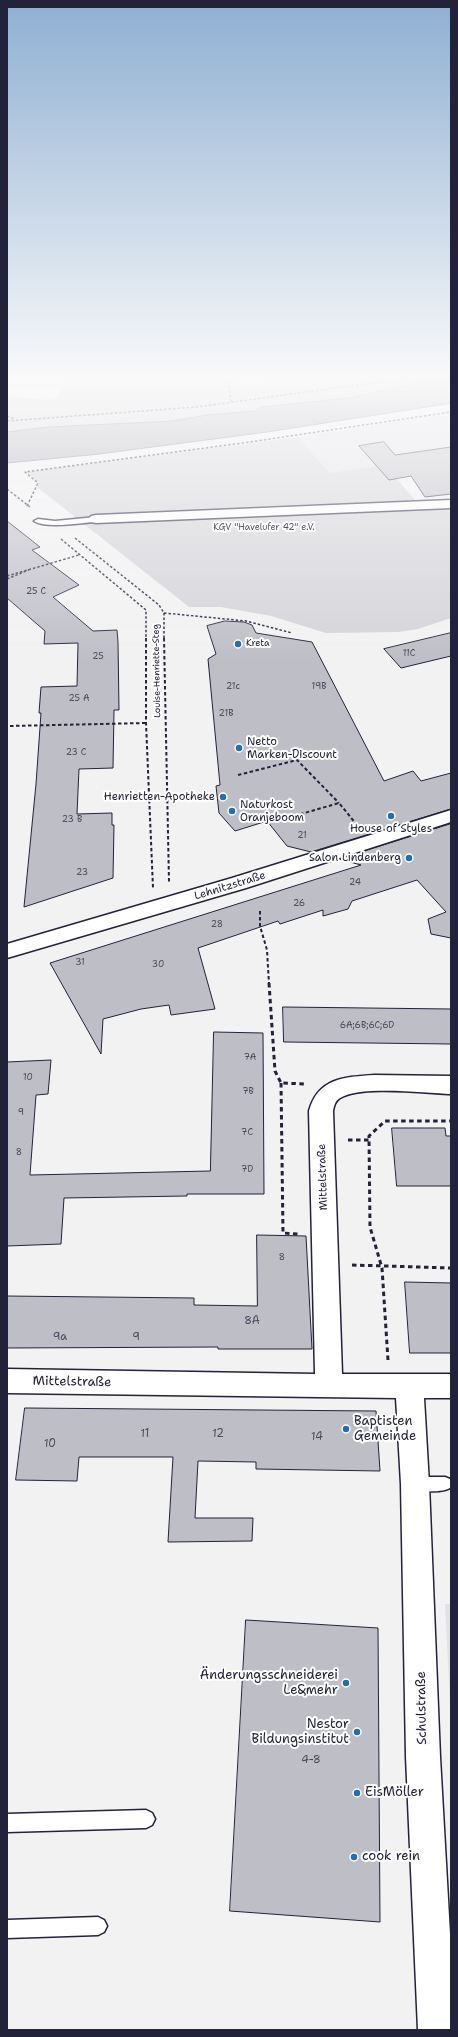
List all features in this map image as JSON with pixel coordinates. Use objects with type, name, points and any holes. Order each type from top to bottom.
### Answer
[{"type":"street","points":[[96,519],[451,504]]},
{"type":"street","name":"Lehnitzstraße","points":[[7,951],[362,846],[451,816]]},
{"type":"street","points":[[333,1091],[371,1084],[451,1085]]},
{"type":"street","name":"Mittelstraße","points":[[329,1386],[321,1111],[325,1098],[333,1091]]},
{"type":"street","name":"Mittelstraße","points":[[7,1381],[329,1386],[451,1386]]},
{"type":"street","name":"Schulstraße","points":[[400,1386],[430,1484],[424,1757],[437,2030]]},
{"type":"lane","points":[[38,521],[55,523],[96,519]]},
{"type":"lane","points":[[7,1823],[146,1819]]},
{"type":"lane","points":[[7,1929],[98,1926]]},
{"type":"path","points":[[25,472],[38,483],[27,506]]},
{"type":"path","name":"Louise-Henriette-Steg","points":[[7,489],[27,506],[55,523],[159,606],[164,613],[162,906]]},
{"type":"path","name":"Louise-Henriette-Steg","points":[[27,506],[32,516],[146,610],[146,723],[162,906]]},
{"type":"path","points":[[7,577],[79,555]]},
{"type":"path","points":[[164,613],[246,621],[292,633]]},
{"type":"path","points":[[10,726],[146,723]]},
{"type":"path","points":[[238,775],[297,760],[339,803],[359,828]]},
{"type":"path","points":[[277,821],[339,803]]},
{"type":"path","points":[[260,911],[260,926],[267,950],[275,1071],[281,1083],[310,1084],[333,1091]]},
{"type":"path","points":[[400,1386],[382,1268],[370,1227],[369,1136],[385,1121],[451,1122]]},
{"type":"path","points":[[325,1264],[382,1268],[451,1268]]},
{"type":"shaded area","points":[[329,472],[437,472],[398,478]]},
{"type":"shaded area","points":[[445,1604],[451,1604],[451,1723]]},
{"type":"green space","name":"KGV \"Havelufer 42\" e.V.","points":[[27,472],[391,472],[422,508],[451,506],[451,618],[418,629],[398,632],[326,633],[271,616],[221,607],[189,607],[37,487],[39,483]]},
{"type":"building","points":[[382,472],[451,472],[451,494],[425,497],[411,476],[389,480]]},
{"type":"building","points":[[7,521],[40,547],[32,550],[79,585],[53,597],[93,631],[117,630],[118,642],[119,710],[114,710],[113,768],[79,769],[77,814],[112,813],[112,825],[114,825],[113,878],[24,907],[36,784],[41,713],[39,713],[41,687],[77,686],[78,643],[44,644],[45,631],[7,598]]},
{"type":"building","points":[[225,621],[244,622],[252,625],[256,633],[312,642],[384,781],[413,771],[421,781],[451,773],[451,809],[311,852],[287,846],[267,821],[235,831],[219,813],[216,786],[220,785],[208,659],[216,654],[207,626]]},
{"type":"building","points":[[451,633],[451,656],[401,668],[384,649]]},
{"type":"building","points":[[451,824],[451,938],[431,934],[428,919],[446,912],[417,880],[352,901],[348,909],[323,916],[323,910],[280,924],[278,921],[198,948],[215,1009],[171,1015],[169,1005],[141,1009],[103,1019],[101,1054],[50,963],[361,865],[339,859]]},
{"type":"building","points":[[283,1007],[451,1009],[451,1044],[284,1042]]},
{"type":"building","points":[[214,1032],[263,1033],[264,1194],[187,1194],[187,1196],[64,1198],[61,1244],[7,1246],[7,1062],[51,1060],[48,1094],[36,1095],[30,1175],[210,1171]]},
{"type":"building","points":[[392,1128],[445,1128],[446,1136],[451,1136],[451,1186],[397,1186]]},
{"type":"building","points":[[257,1235],[306,1236],[312,1349],[218,1349],[218,1347],[7,1348],[7,1296],[194,1298],[194,1305],[257,1306]]},
{"type":"building","points":[[405,1282],[451,1283],[451,1353],[410,1353]]},
{"type":"building","points":[[25,1408],[376,1411],[380,1471],[256,1469],[256,1462],[198,1461],[195,1518],[253,1518],[252,1541],[168,1542],[173,1457],[79,1457],[77,1481],[16,1480]]},
{"type":"building","points":[[246,1620],[378,1628],[380,1922],[230,1911]]},
{"type":"place","name":"Kreta","points":[[238,644]]},
{"type":"place","name":"Netto Marken-Discount","points":[[239,748]]},
{"type":"place","name":"Henrietten-Apotheke","points":[[223,797]]},
{"type":"place","name":"Naturkost Oranjeboom","points":[[232,811]]},
{"type":"place","name":"House of Styles","points":[[391,816]]},
{"type":"place","name":"Salon Lindenberg","points":[[409,858]]},
{"type":"place","name":"Baptisten Gemeinde","points":[[346,1429]]},
{"type":"place","name":"Änderungsschneiderei Le&mehr","points":[[346,1683]]},
{"type":"place","name":"Nestor Bildungsinstitut","points":[[357,1732]]},
{"type":"place","name":"EisMöller","points":[[357,1793]]},
{"type":"place","name":"cook rein","points":[[354,1857]]}]
